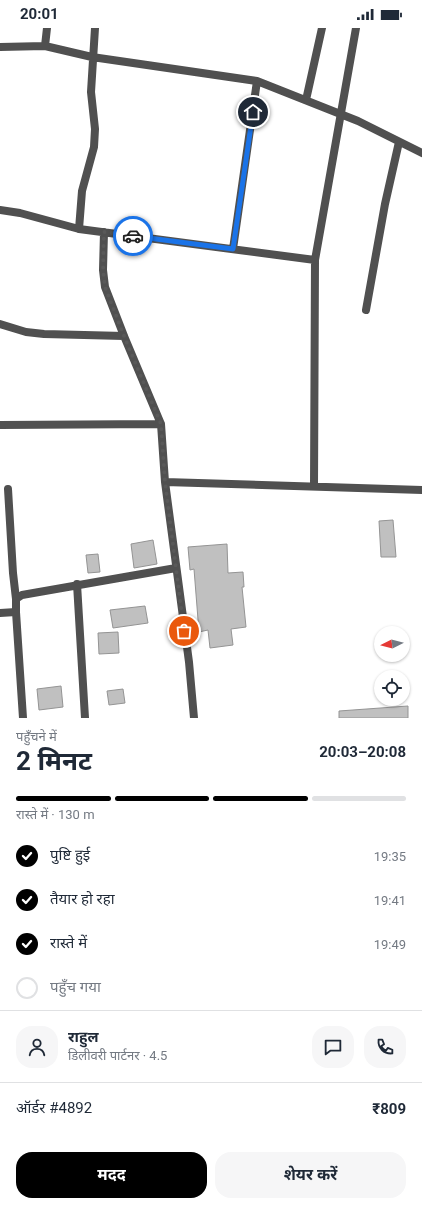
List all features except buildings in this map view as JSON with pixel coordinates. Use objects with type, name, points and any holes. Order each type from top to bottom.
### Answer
[{"type":"street","points":[[45,46],[47,28]]},
{"type":"street","points":[[79,229],[82,191],[94,147],[95,129],[91,92],[95,28]]},
{"type":"street","points":[[306,100],[322,28]]},
{"type":"street","points":[[314,486],[314,260],[356,28]]},
{"type":"street","points":[[0,47],[45,46],[92,57],[257,81],[358,121],[422,153]]},
{"type":"street","points":[[233,249],[257,81]]},
{"type":"street","points":[[366,310],[385,204],[399,142]]},
{"type":"street","points":[[0,210],[20,213],[79,229],[314,260]]},
{"type":"street","points":[[104,232],[103,270],[105,287],[161,424],[165,482],[194,718]]},
{"type":"street","points":[[0,324],[26,332],[44,334],[124,336]]},
{"type":"street","points":[[0,425],[161,424]]},
{"type":"street","points":[[165,482],[422,490]]},
{"type":"street","points":[[8,490],[23,718]]},
{"type":"street","points":[[16,599],[22,595],[77,584],[176,568]]},
{"type":"street","points":[[77,584],[85,718]]},
{"type":"street","points":[[0,613],[16,612]]},
{"type":"way so far","points":[[133,236],[104,232],[103,270],[105,287],[161,424],[165,482],[184,631]]},
{"type":"route","points":[[133,236],[233,249],[253,112]]}]
